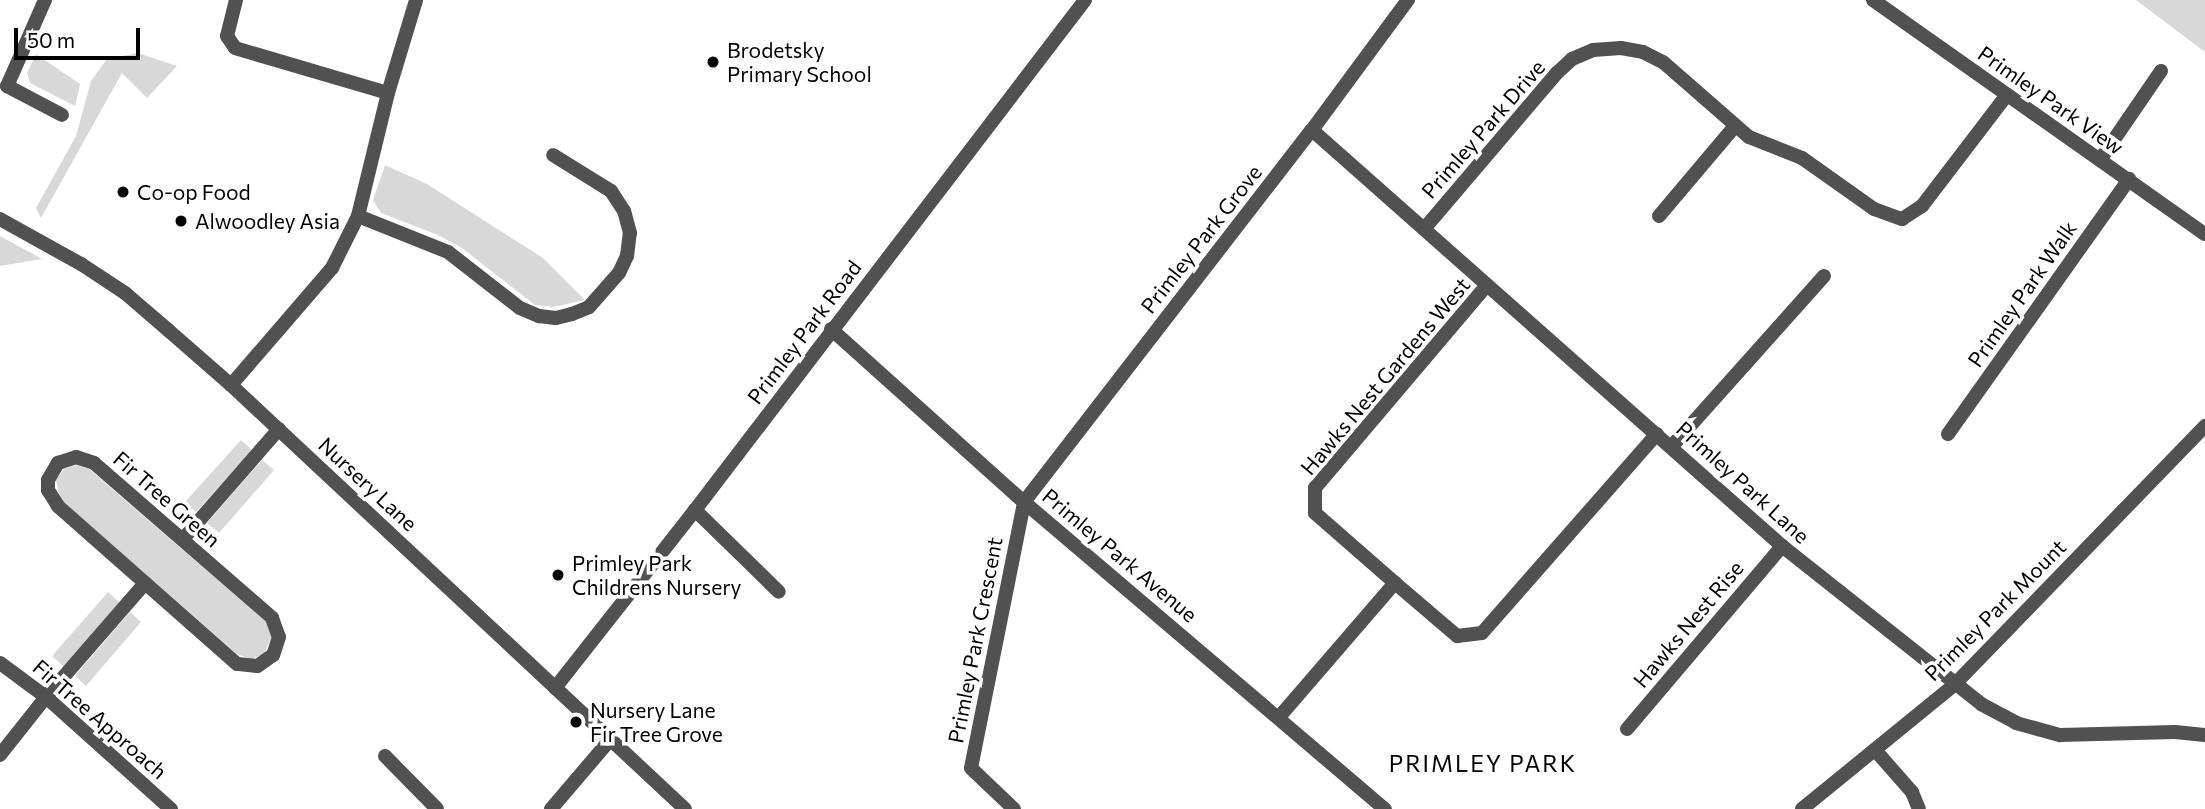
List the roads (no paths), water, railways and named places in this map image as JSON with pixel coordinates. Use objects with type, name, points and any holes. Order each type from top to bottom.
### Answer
[{"type":"street","points":[[45,0],[7,86],[62,115]]},
{"type":"street","points":[[236,0],[227,36],[235,48],[388,93]]},
{"type":"street","points":[[232,385],[332,268],[358,216],[388,93],[416,0]]},
{"type":"street","name":"Primley Park Road","points":[[555,688],[695,510],[1085,0]]},
{"type":"street","name":"Primley Park Grove","points":[[1024,502],[1312,130],[1408,0]]},
{"type":"street","name":"Primley Park View","points":[[1873,0],[2205,234]]},
{"type":"street","name":"Primley Park Drive","points":[[1424,229],[1557,73],[1572,59],[1593,50],[1621,48],[1643,52],[1663,62],[1735,126],[1764,145],[1809,162],[1874,209],[1902,219],[1922,206],[2007,95]]},
{"type":"street","points":[[2100,160],[2161,71]]},
{"type":"street","points":[[1659,216],[1735,126]]},
{"type":"street","name":"Primley Park Lane","points":[[1312,130],[1782,546],[1954,685],[2016,723],[2060,736],[2175,732],[2205,735]]},
{"type":"street","points":[[358,216],[449,252],[520,308],[540,316],[556,318],[572,314],[589,307],[619,273],[627,256],[630,233],[624,211],[611,191],[554,155]]},
{"type":"street","name":"Primley Park Walk","points":[[1948,434],[2129,179]]},
{"type":"street","name":"Nursery Lane","points":[[0,219],[81,264],[125,293],[232,385],[685,809]]},
{"type":"street","points":[[1672,446],[1824,276]]},
{"type":"street","name":"Hawks Nest Gardens West","points":[[1487,285],[1315,488],[1315,513],[1457,636],[1482,633],[1657,434]]},
{"type":"street","name":"Primley Park Avenue","points":[[831,329],[1024,502],[1280,716],[1385,809]]},
{"type":"street","points":[[183,539],[279,429]]},
{"type":"street","name":"Primley Park Mount","points":[[1802,809],[1954,685],[2202,436]]},
{"type":"street","name":"Fir Tree Green","points":[[76,457],[94,463],[183,539],[272,618],[279,637],[273,655],[257,666],[237,664],[145,583],[51,499],[48,480],[58,463],[76,457]]},
{"type":"street","name":"Primley Park Crescent","points":[[1014,809],[971,768],[1024,502]]},
{"type":"street","points":[[695,510],[779,592]]},
{"type":"street","name":"Hawks Nest Rise","points":[[1627,729],[1782,546]]},
{"type":"street","points":[[0,755],[46,697],[145,583]]},
{"type":"street","points":[[1280,716],[1395,583]]},
{"type":"street","name":"Fir Tree Approach","points":[[0,663],[46,697],[171,809]]},
{"type":"street","points":[[551,809],[610,740]]},
{"type":"street","points":[[1875,750],[1912,792],[1919,809]]},
{"type":"street","points":[[385,756],[437,809]]},
{"type":"place","name":"Brodetsky Primary School","points":[[713,62]]},
{"type":"place","name":"Co-op Food","points":[[123,192]]},
{"type":"place","name":"Alwoodley Asia","points":[[181,221]]},
{"type":"place","name":"Primley Park Childrens Nursery","points":[[558,575]]},
{"type":"place","name":"Nursery Lane Fir Tree Grove","points":[[576,722]]},
{"type":"district","name":"PRIMLEY PARK","points":[[1483,763]]}]
